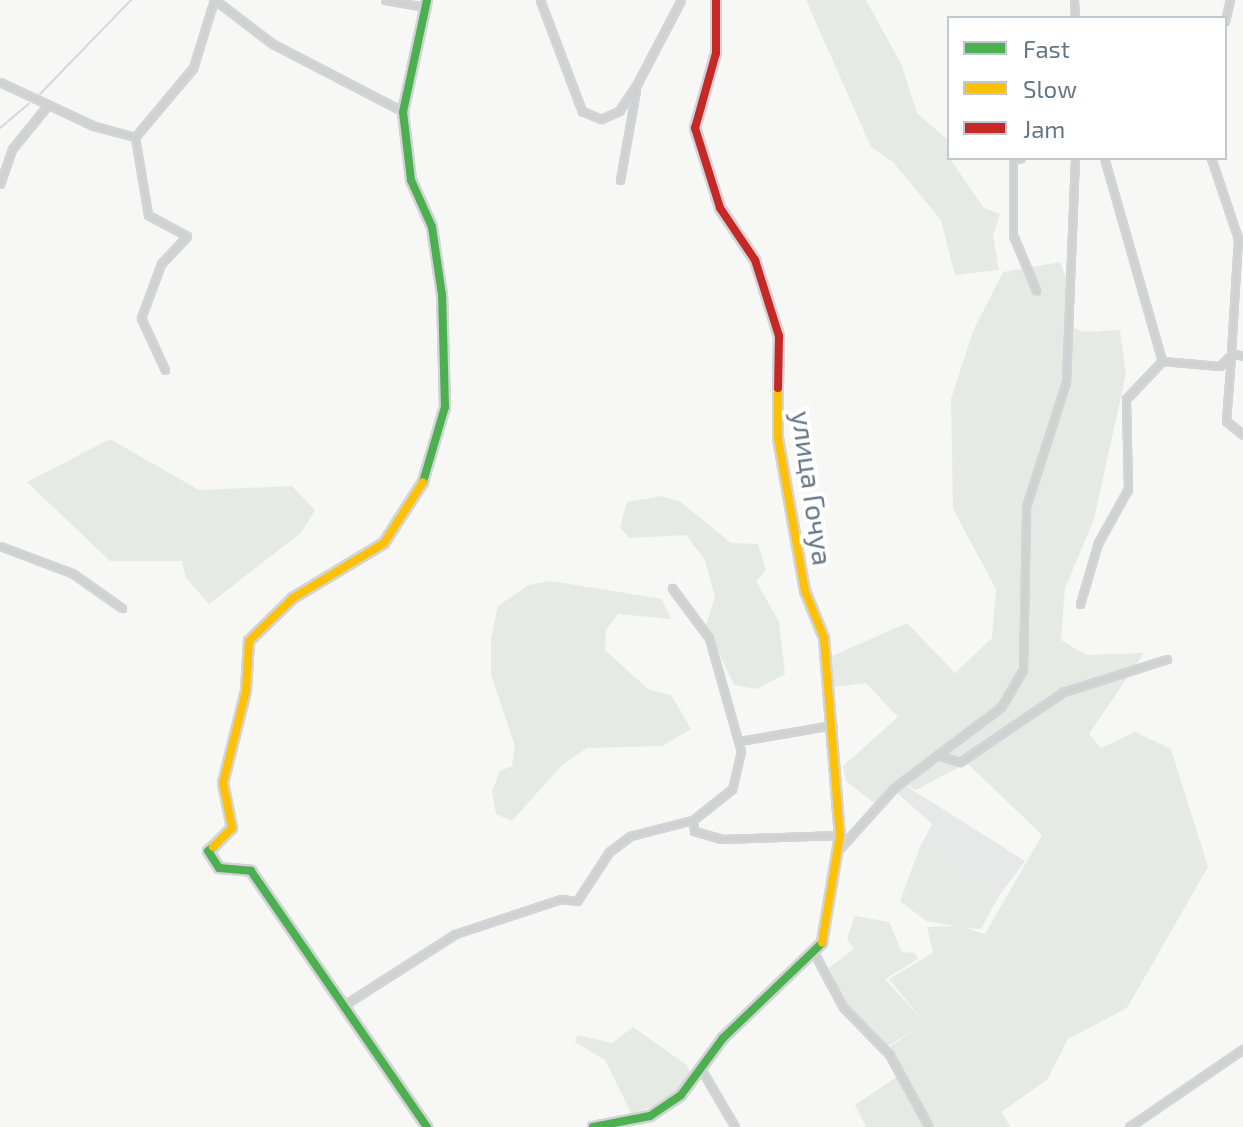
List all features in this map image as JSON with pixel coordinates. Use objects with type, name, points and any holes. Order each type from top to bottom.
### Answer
[{"type":"street","points":[[165,370],[141,318],[161,264],[187,236],[148,215],[135,137],[193,68],[214,0],[273,44],[403,112]]},
{"type":"street","points":[[385,0],[427,3],[403,112],[411,180],[432,227],[442,295],[445,407],[436,452],[414,504],[384,543],[293,598],[249,641],[234,749],[223,783],[232,828],[208,851],[219,868],[251,871],[427,1127]]},
{"type":"street","points":[[540,0],[543,25],[582,111],[612,117],[637,84],[681,0]]},
{"type":"street","name":"улица Гочуа","points":[[716,0],[716,53],[698,96],[696,137],[720,208],[755,260],[779,336],[782,470],[805,591],[824,638],[834,725],[840,835],[827,930],[814,953]]},
{"type":"street","points":[[0,82],[47,106],[135,137]]},
{"type":"street","points":[[620,180],[637,84]]},
{"type":"street","points":[[0,184],[12,149],[47,106]]},
{"type":"street","points":[[1013,160],[1013,235],[1036,290]]},
{"type":"street","points":[[835,855],[871,809],[1001,707],[1023,670],[1026,507],[1066,382],[1075,160]]},
{"type":"street","points":[[1105,160],[1162,361]]},
{"type":"street","points":[[1212,160],[1238,238],[1226,421],[1243,435]]},
{"type":"street","points":[[1162,361],[1220,366],[1231,355],[1243,356]]},
{"type":"street","points":[[1080,604],[1098,543],[1128,489],[1126,399],[1162,361]]},
{"type":"street","points":[[0,546],[72,573],[122,608]]},
{"type":"street","points":[[343,1006],[455,934],[561,899],[577,901],[609,852],[630,836],[693,820],[732,789],[739,741],[709,638],[672,588]]},
{"type":"street","points":[[941,756],[960,762],[1063,692],[1167,659]]},
{"type":"street","points":[[739,741],[834,725]]},
{"type":"street","points":[[693,820],[694,831],[711,838],[840,835]]},
{"type":"street","points":[[593,1127],[650,1116],[701,1069],[814,953],[843,1007],[889,1054],[929,1127]]},
{"type":"street","points":[[1129,1127],[1243,1049]]},
{"type":"street","points":[[701,1069],[735,1127]]},
{"type":"shaded area","points":[[806,0],[866,0],[901,64],[917,113],[947,139],[947,160],[951,160],[984,208],[1000,214],[993,235],[999,270],[955,275],[941,220],[893,162],[871,147]]},
{"type":"shaded area","points":[[1060,262],[1067,280],[1064,323],[1083,332],[1120,330],[1126,374],[1094,519],[1065,588],[1061,640],[1086,655],[1144,653],[1089,734],[1101,748],[1135,732],[1171,749],[1208,867],[1127,1008],[1068,1039],[1047,1080],[1001,1112],[1011,1127],[866,1127],[855,1105],[904,1072],[888,1048],[919,1027],[888,1046],[846,1003],[829,968],[854,949],[847,939],[855,916],[889,922],[902,952],[915,953],[918,959],[885,979],[925,1023],[889,979],[933,953],[927,927],[955,926],[926,921],[900,901],[920,847],[999,896],[981,929],[965,928],[985,934],[1042,835],[967,763],[916,790],[898,780],[874,803],[846,781],[843,766],[898,717],[866,683],[834,687],[832,656],[907,623],[955,673],[992,638],[996,589],[953,509],[951,399],[973,331],[1003,272]]},
{"type":"shaded area","points":[[110,439],[199,490],[292,486],[315,510],[301,533],[209,604],[186,578],[182,561],[110,561],[27,482]]},
{"type":"shaded area","points":[[662,496],[681,502],[731,543],[758,544],[766,570],[756,581],[779,622],[785,674],[756,689],[734,685],[706,625],[715,597],[705,560],[686,535],[629,538],[620,527],[627,502]]},
{"type":"shaded area","points":[[551,581],[662,599],[671,619],[618,614],[606,630],[605,650],[649,690],[671,695],[691,729],[662,746],[587,748],[561,766],[512,821],[496,814],[492,791],[500,771],[512,766],[515,746],[491,675],[491,638],[498,606],[528,585]]},
{"type":"shaded area","points":[[903,784],[1025,861],[999,896],[920,847],[932,824],[895,791]]},
{"type":"shaded area","points":[[633,1027],[687,1065],[691,1076],[674,1096],[632,1115],[605,1060],[575,1042],[577,1035],[612,1043]]},
{"type":"waterway","points":[[40,94],[131,0]]},
{"type":"waterway","points":[[0,128],[29,104]]},
{"type":"traffic: fast","points":[[423,482],[445,407],[442,295],[432,227],[411,180],[403,112],[427,0]]},
{"type":"traffic: fast","points":[[213,847],[208,851],[219,868],[251,871],[427,1127]]},
{"type":"traffic: fast","points":[[593,1127],[650,1116],[681,1095],[723,1038],[822,943]]},
{"type":"traffic: slow","points":[[778,388],[778,438],[805,591],[824,638],[840,835],[822,943]]},
{"type":"traffic: slow","points":[[213,847],[232,828],[223,783],[246,691],[249,641],[293,598],[384,543],[423,482]]},
{"type":"traffic: jam","points":[[716,0],[716,53],[695,128],[720,208],[755,260],[779,336],[778,388]]}]
